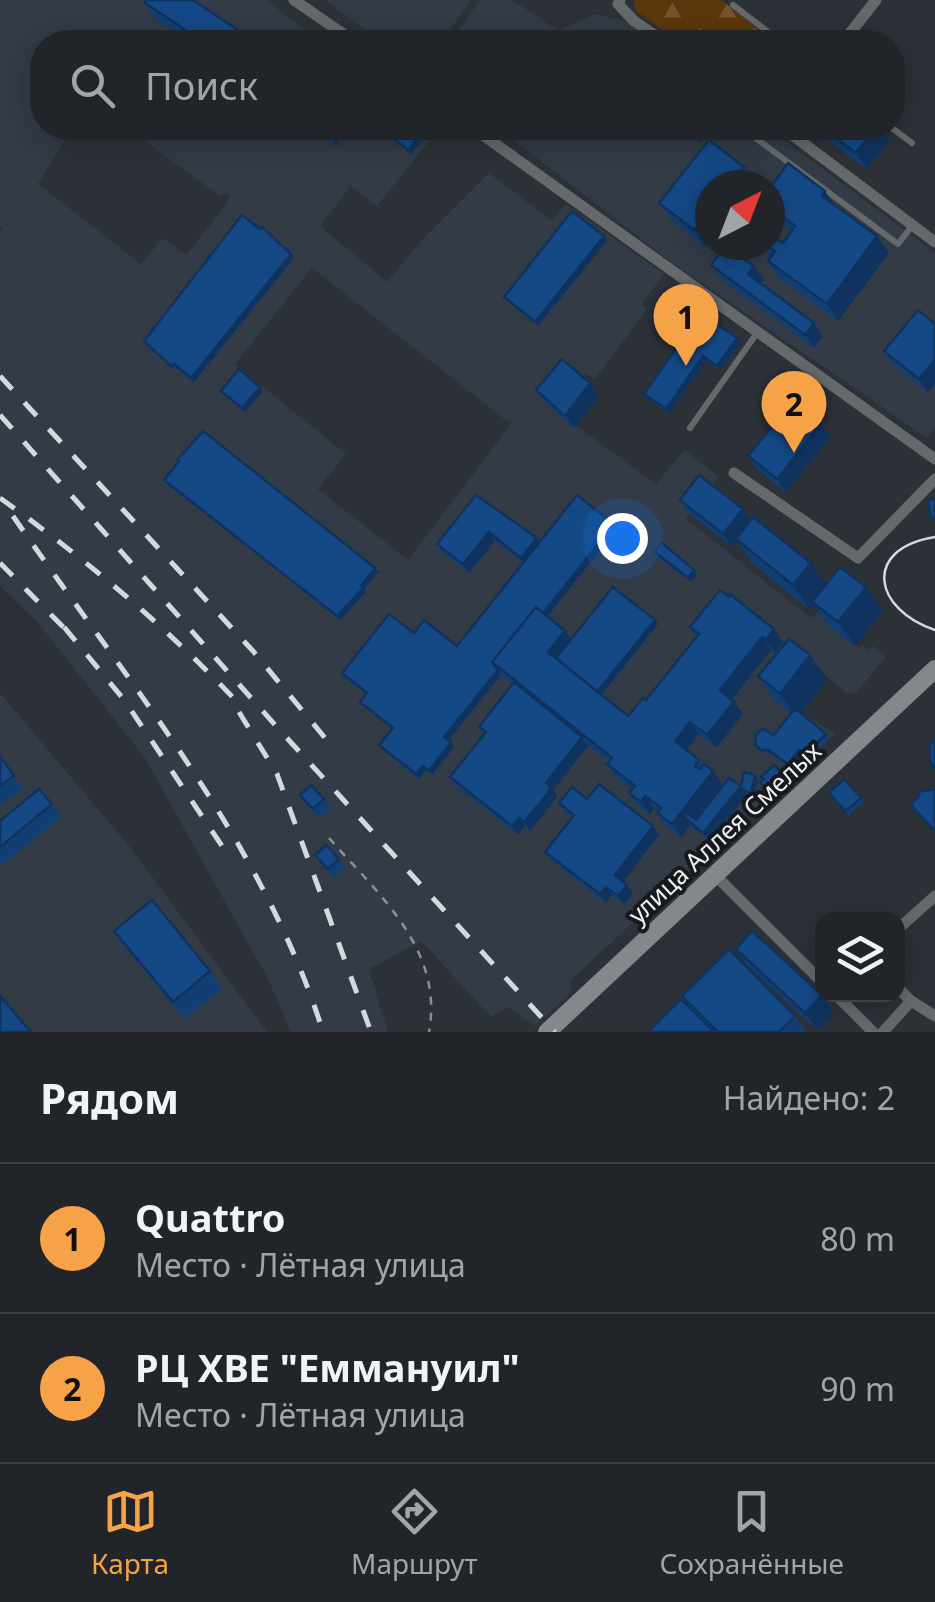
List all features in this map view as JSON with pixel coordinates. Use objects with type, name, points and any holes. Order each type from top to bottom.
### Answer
[{"type":"main road","name":"улица Аллея Смелых","points":[[547,1032],[935,669]]},
{"type":"street","points":[[294,0],[336,30]]},
{"type":"street","points":[[620,0],[618,4],[647,30]]},
{"type":"street","points":[[852,30],[876,0]]},
{"type":"street","points":[[491,140],[935,459]]},
{"type":"street","points":[[799,140],[935,242]]},
{"type":"street","points":[[734,473],[858,558],[935,478]]},
{"type":"street","points":[[714,875],[815,975]]},
{"type":"street","points":[[905,923],[935,896]]},
{"type":"street","points":[[905,996],[935,1016]]},
{"type":"street","points":[[843,1002],[873,1032]]},
{"type":"street","points":[[882,1032],[911,1002]]},
{"type":"lane","points":[[733,5],[765,30]]},
{"type":"lane","points":[[905,138],[912,143]]},
{"type":"lane","points":[[758,140],[898,244],[912,224]]},
{"type":"lane","points":[[690,428],[758,332]]},
{"type":"path","points":[[329,838],[414,940],[430,988],[429,1032]]},
{"type":"shaded area","points":[[0,0],[266,0],[306,30],[30,30],[30,140],[65,140],[38,184],[141,264],[163,238],[186,255],[225,206],[230,193],[220,196],[143,140],[430,140],[377,206],[351,186],[320,226],[387,282],[421,241],[489,173],[552,221],[566,204],[664,274],[642,304],[647,309],[595,379],[586,373],[556,411],[656,484],[685,450],[719,477],[686,519],[811,618],[818,612],[859,648],[863,644],[867,650],[873,646],[886,657],[854,695],[814,666],[773,694],[835,734],[569,982],[571,992],[535,1026],[508,1007],[491,1017],[421,941],[369,969],[388,1032],[291,1032],[268,979],[145,758],[39,624],[0,586]],"holes":[[[312,268],[511,424],[408,560],[318,489],[346,454],[235,364]]]},
{"type":"shaded area","points":[[325,0],[471,0],[450,30],[365,30]]},
{"type":"shaded area","points":[[480,0],[512,0],[557,30],[459,30]]},
{"type":"shaded area","points":[[595,14],[626,22],[637,30],[561,30]]},
{"type":"shaded area","points":[[513,140],[784,140],[935,253],[935,428],[927,438],[671,262]]},
{"type":"shaded area","points":[[0,693],[130,847],[267,1032],[0,1032]]},
{"type":"green space","points":[[634,0],[721,0],[760,30],[663,30],[636,11]]},
{"type":"building","points":[[193,0],[238,30],[186,30],[145,3]]},
{"type":"building","points":[[395,140],[416,140],[408,150]]},
{"type":"building","points":[[709,140],[744,167],[695,170],[694,230],[659,203]]},
{"type":"building","points":[[838,140],[865,140],[856,153]]},
{"type":"building","points":[[788,163],[825,191],[822,196],[877,236],[827,304],[768,261],[785,260],[785,240],[795,226],[785,218],[783,170]]},
{"type":"building","points":[[572,211],[604,236],[535,322],[504,297]]},
{"type":"building","points":[[242,215],[262,227],[291,254],[191,378],[174,364],[172,367],[144,341]]},
{"type":"building","points":[[715,260],[746,260],[754,266],[748,274],[814,323],[805,335],[711,265]]},
{"type":"building","points":[[918,310],[935,324],[935,360],[919,379],[884,351]]},
{"type":"building","points":[[701,313],[737,338],[717,366],[703,356],[666,409],[644,394]]},
{"type":"building","points":[[562,359],[590,383],[565,416],[536,390]]},
{"type":"building","points":[[239,369],[260,387],[242,408],[221,391]]},
{"type":"building","points":[[793,401],[821,424],[777,479],[748,456]]},
{"type":"building","points":[[203,431],[375,568],[363,588],[337,616],[164,480]]},
{"type":"building","points":[[699,475],[743,509],[723,534],[680,500]]},
{"type":"building","points":[[476,495],[537,538],[521,558],[489,532],[463,564],[437,544]]},
{"type":"building","points":[[577,495],[614,524],[543,613],[536,607],[492,662],[498,670],[444,737],[451,742],[429,771],[423,766],[416,774],[379,745],[393,728],[360,702],[367,693],[342,673],[389,614],[414,633],[424,620],[457,646]]},
{"type":"building","points":[[935,499],[935,518],[931,518],[928,500]]},
{"type":"building","points":[[753,517],[811,563],[793,585],[736,539]]},
{"type":"building","points":[[662,543],[694,570],[688,578],[655,552]]},
{"type":"building","points":[[840,567],[866,587],[838,622],[812,602]]},
{"type":"building","points":[[613,587],[655,620],[597,692],[556,658]]},
{"type":"building","points":[[720,590],[774,629],[766,640],[762,637],[720,690],[734,702],[707,735],[690,722],[675,741],[699,760],[695,766],[700,769],[704,764],[713,771],[672,824],[657,813],[661,808],[645,796],[641,802],[629,793],[635,786],[607,764],[612,758],[492,662],[536,607],[565,631],[548,652],[628,716],[643,698],[646,700],[699,634],[690,627]]},
{"type":"building","points":[[789,639],[810,655],[780,694],[758,676]]},
{"type":"building","points":[[514,682],[582,737],[546,783],[550,787],[548,793],[524,822],[519,818],[512,826],[450,777],[486,732],[479,727]]},
{"type":"building","points":[[797,710],[826,734],[805,755],[799,750],[788,764],[755,745],[756,734],[763,729],[774,735]]},
{"type":"building","points":[[935,738],[935,768],[930,762],[930,744]]},
{"type":"building","points":[[0,756],[14,776],[0,786]]},
{"type":"building","points":[[774,765],[782,773],[767,790],[760,782],[764,779],[761,777]]},
{"type":"building","points":[[744,772],[755,775],[751,793],[741,787]]},
{"type":"building","points":[[729,778],[741,786],[703,833],[684,817],[687,813],[696,820]]},
{"type":"building","points":[[844,779],[861,798],[845,811],[829,793]]},
{"type":"building","points":[[599,784],[653,826],[615,875],[627,885],[618,896],[606,887],[600,894],[545,852],[574,815],[559,803],[572,787],[587,799]]},
{"type":"building","points":[[311,785],[324,799],[313,809],[300,795]]},
{"type":"building","points":[[39,789],[52,804],[0,847],[0,821]]},
{"type":"building","points":[[935,789],[935,831],[911,805],[918,792]]},
{"type":"building","points":[[326,845],[339,859],[328,869],[315,855]]},
{"type":"building","points":[[152,900],[210,971],[173,1002],[114,931]]},
{"type":"building","points":[[752,931],[815,989],[815,1002],[805,1013],[736,949]]},
{"type":"building","points":[[729,949],[795,1016],[779,1032],[718,1032],[682,996]]},
{"type":"building","points":[[0,996],[31,1032],[0,1032]]},
{"type":"building","points":[[681,999],[714,1032],[648,1032]]},
{"type":"tram line","points":[[935,537],[895,554],[886,566],[884,580],[899,609],[935,630]]},
{"type":"railway","points":[[0,376],[253,651],[335,750]]},
{"type":"railway","points":[[0,415],[555,1032]]},
{"type":"railway","points":[[0,498],[126,596],[242,707]]},
{"type":"railway","points":[[13,516],[145,701],[228,828],[297,961],[323,1032]]},
{"type":"railway","points":[[0,563],[72,636]]},
{"type":"railway","points":[[64,627],[125,701],[222,846]]},
{"type":"railway","points":[[239,712],[277,774],[371,1032]]},
{"type":"place","name":"Quattro","points":[[686,366]]},
{"type":"place","name":"РЦ ХВЕ \"Еммануил\"","points":[[794,453]]}]
